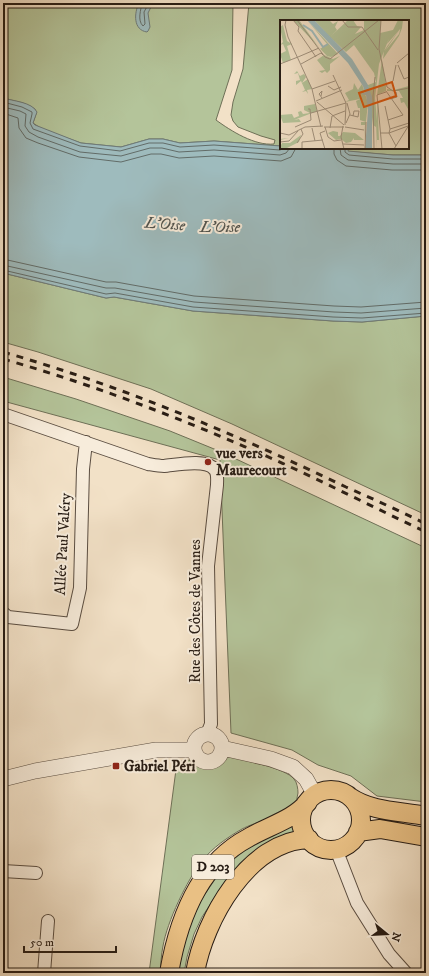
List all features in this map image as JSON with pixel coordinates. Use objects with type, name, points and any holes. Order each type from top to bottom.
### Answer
[{"type":"main road","points":[[350,797],[358,806],[360,814],[360,825],[358,832],[348,844],[336,849],[317,846],[304,832],[302,823],[304,810],[311,798],[322,792],[333,790],[344,793],[350,797],[356,801],[369,806],[426,816]]},
{"type":"main road","name":"D 203","points":[[169,973],[173,952],[184,916],[208,872],[220,858],[234,846],[247,838],[292,817],[301,810],[311,798]]},
{"type":"main road","points":[[358,832],[380,828],[426,837]]},
{"type":"main road","name":"D 203","points":[[195,973],[201,945],[208,930],[222,903],[241,877],[255,863],[275,849],[291,841],[309,839]]},
{"type":"street","name":"Rue des Côtes de Vannes","points":[[3,414],[148,464],[165,466],[198,463],[215,469],[218,479],[208,566],[211,724],[208,734]]},
{"type":"street","name":"Allée Paul Valéry","points":[[3,613],[8,617],[72,624],[80,588],[83,468],[86,442]]},
{"type":"street","points":[[208,734],[219,740],[222,748],[218,757],[210,762],[198,758],[194,750],[194,745],[199,737],[208,734]]},
{"type":"street","points":[[222,748],[271,759],[293,767],[306,779],[311,798]]},
{"type":"street","points":[[3,779],[42,770],[156,750],[194,750]]},
{"type":"street","points":[[336,849],[357,903],[389,954],[406,973]]},
{"type":"street","points":[[3,871],[36,873]]},
{"type":"street","points":[[44,973],[48,921]]},
{"type":"green space","points":[[3,3],[233,3],[232,70],[216,120],[236,133],[251,140],[259,143],[274,144],[275,140],[238,127],[233,121],[231,115],[233,102],[243,69],[249,3],[426,3],[426,155],[393,155],[318,149],[409,149],[409,20],[280,20],[280,146],[214,141],[180,143],[163,139],[149,139],[121,147],[81,143],[42,129],[33,123],[36,114],[35,109],[23,103],[3,98]]},
{"type":"green space","points":[[3,273],[106,298],[114,297],[193,311],[362,322],[426,316],[426,515],[232,424],[151,389],[3,342]]},
{"type":"green space","points":[[3,377],[76,399],[170,431],[219,451],[426,548],[426,802],[377,796],[351,776],[318,765],[292,750],[231,733],[220,460],[3,401]]},
{"type":"green space","points":[[228,757],[265,765],[289,775],[295,780],[297,786],[298,793],[296,801],[290,809],[237,832],[220,843],[206,856],[190,879],[173,914],[165,936],[161,956],[160,973],[149,973],[177,762],[188,760],[205,766],[212,766]]},
{"type":"green space","points":[[294,824],[296,833],[234,872],[224,883],[202,917],[194,934],[184,973],[178,973],[184,938],[201,900],[216,878],[238,854],[259,840]]},
{"type":"water","points":[[139,3],[153,3],[148,13],[150,27],[147,32],[142,31],[137,25],[136,11]]},
{"type":"water","name":"L’Oise","points":[[3,98],[22,102],[35,109],[37,112],[33,123],[35,125],[81,143],[121,147],[149,139],[163,139],[180,143],[214,141],[280,146],[280,149],[349,149],[348,151],[393,155],[426,155],[426,316],[362,322],[193,311],[114,297],[106,298],[3,273]]},
{"type":"railway","points":[[3,352],[91,380],[178,412],[262,448],[426,524]]},
{"type":"railway","points":[[3,359],[72,380],[140,404],[207,431],[292,468],[426,532]]},
{"type":"place","name":"vue vers Maurecourt","points":[[208,462]]},
{"type":"place","name":"Gabriel Péri","points":[[116,766]]},
{"type":"water label","name":"L'Oise","points":[[165,224]]}]
